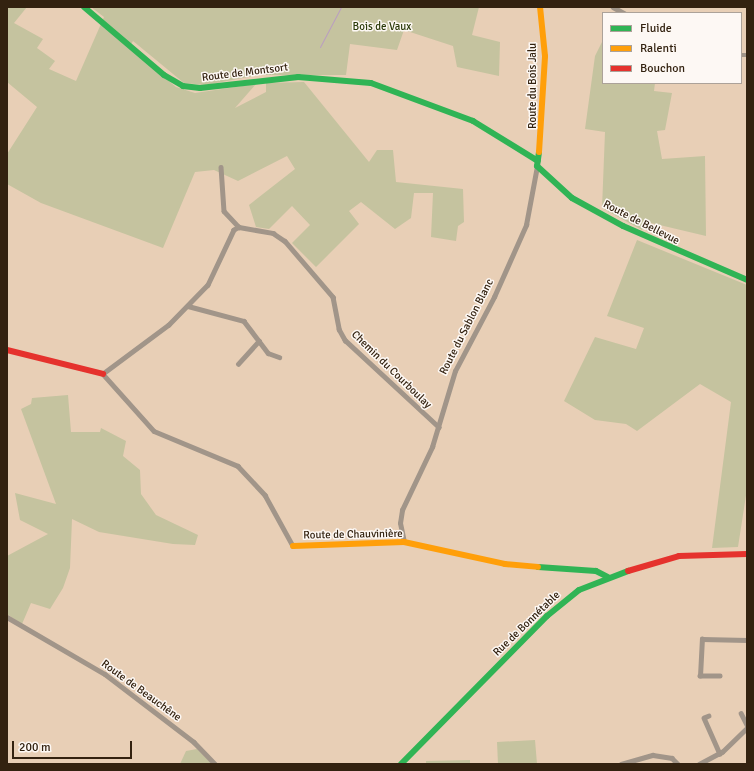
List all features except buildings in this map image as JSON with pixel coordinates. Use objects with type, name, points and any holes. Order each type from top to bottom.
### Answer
[{"type":"street","name":"Route de Montsort","points":[[84,7],[164,75],[183,86],[200,88],[298,77],[371,83],[473,121],[538,163]]},
{"type":"street","name":"Route du Bois Jalu","points":[[538,163],[545,77],[540,7]]},
{"type":"street","points":[[613,7],[622,12]]},
{"type":"street","name":"Route de Bellevue","points":[[538,163],[572,198],[609,219],[668,249],[747,280]]},
{"type":"street","name":"Route du Sablon Blanc","points":[[404,542],[400,523],[402,510],[439,427],[455,371],[526,225],[538,163]]},
{"type":"street","points":[[7,350],[103,374],[188,306],[217,271],[234,230],[240,227],[222,208],[221,167]]},
{"type":"street","name":"Chemin du Courboulay","points":[[240,227],[273,233],[285,241],[333,297],[339,329],[345,340],[439,427]]},
{"type":"street","points":[[188,306],[244,321],[268,353],[279,357]]},
{"type":"street","points":[[238,364],[259,341]]},
{"type":"street","name":"Route de Chauvinière","points":[[103,374],[154,432],[238,466],[265,495],[293,546],[404,542],[536,568],[596,571],[608,577]]},
{"type":"street","name":"Rue de Bonnétable","points":[[402,764],[561,604],[608,577],[679,556],[747,554]]},
{"type":"street","name":"Route de Beauchêne","points":[[7,617],[105,674],[194,742],[215,764]]},
{"type":"street","points":[[720,676],[700,676],[702,639],[747,640]]},
{"type":"street","points":[[741,713],[747,725]]},
{"type":"street","points":[[709,716],[704,718],[720,754]]},
{"type":"street","points":[[699,764],[720,754],[747,728]]},
{"type":"street","points":[[621,764],[653,755],[672,758],[678,764]]},
{"type":"green space","name":"Bois de Vaux","points":[[7,7],[27,7],[14,23],[43,39],[37,48],[55,61],[49,69],[76,81],[104,17],[91,7],[479,7],[472,35],[500,42],[499,76],[457,67],[453,46],[404,30],[397,50],[350,44],[346,75],[259,75],[206,85],[184,83],[133,41],[129,48],[176,87],[195,93],[256,84],[235,108],[266,92],[266,83],[304,82],[369,162],[377,150],[393,150],[396,182],[463,189],[464,222],[458,226],[456,241],[431,237],[433,193],[414,193],[411,218],[395,229],[361,202],[349,211],[359,224],[316,267],[292,243],[310,225],[292,206],[269,229],[256,227],[249,205],[295,169],[287,156],[238,181],[214,170],[195,172],[163,248],[41,203],[7,184],[7,154],[37,107],[7,82]]},
{"type":"green space","points":[[602,42],[602,84],[655,84],[654,91],[672,93],[665,130],[657,131],[662,159],[705,156],[706,236],[647,222],[642,230],[602,208],[605,132],[585,129],[595,56]]},
{"type":"green space","points":[[637,240],[747,285],[747,489],[738,547],[712,548],[731,402],[700,384],[637,431],[626,424],[595,420],[564,401],[595,337],[636,349],[644,328],[607,316]]},
{"type":"green space","points":[[68,395],[71,432],[100,432],[101,428],[126,441],[123,456],[140,470],[141,494],[156,515],[198,535],[195,545],[173,544],[99,532],[72,519],[70,568],[63,588],[50,609],[31,603],[22,624],[7,614],[7,556],[48,534],[20,520],[15,493],[56,504],[21,409],[31,404],[32,398]]},
{"type":"green space","points":[[535,740],[537,764],[498,764],[497,742]]},
{"type":"green space","points":[[197,749],[212,764],[180,764],[186,751]]},
{"type":"green space","points":[[470,760],[470,764],[426,764],[426,761]]},
{"type":"waterway","points":[[320,47],[341,7]]},
{"type":"traffic: fast","points":[[84,7],[164,75],[183,86],[200,88],[298,77],[371,83],[473,121],[538,161]]},
{"type":"traffic: fast","points":[[539,152],[537,166],[572,198],[623,226],[747,280]]},
{"type":"traffic: fast","points":[[538,567],[596,571],[608,577]]},
{"type":"traffic: fast","points":[[401,764],[547,616],[579,590],[628,571]]},
{"type":"traffic: slow","points":[[539,152],[545,56],[540,7]]},
{"type":"traffic: slow","points":[[293,546],[404,542],[505,564],[538,567]]},
{"type":"traffic: jam","points":[[7,350],[103,374]]},
{"type":"traffic: jam","points":[[628,571],[679,556],[747,554]]}]
